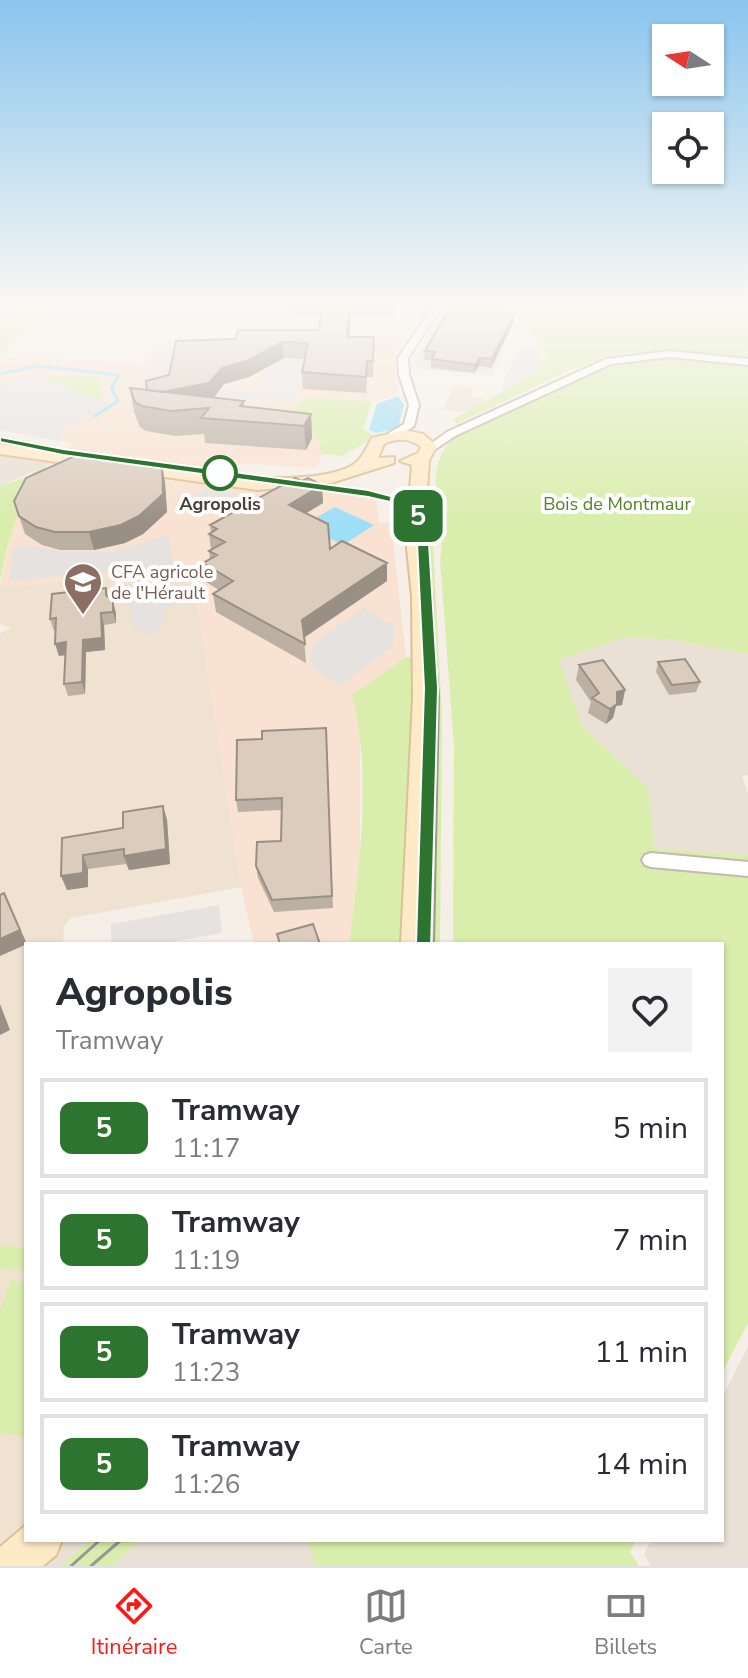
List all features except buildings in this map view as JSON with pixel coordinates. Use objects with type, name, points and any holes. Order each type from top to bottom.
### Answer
[{"type":"street","points":[[405,377],[414,405],[420,442],[415,539],[422,596],[424,698],[415,942]]},
{"type":"street","points":[[0,449],[258,485],[305,483],[356,471],[420,442],[446,437],[575,377]]},
{"type":"street","points":[[419,490],[388,457],[378,441],[393,435],[420,442]]},
{"type":"street","points":[[651,860],[748,869]]},
{"type":"street","points":[[11,1566],[39,1542]]},
{"type":"shaded area","points":[[0,377],[396,377],[398,394],[372,402],[339,401],[304,425],[315,435],[323,454],[316,468],[218,462],[189,480],[251,490],[317,490],[376,499],[379,523],[391,523],[406,657],[352,695],[360,727],[360,866],[349,942],[254,942],[241,887],[192,571],[0,587],[14,519],[33,486],[73,443],[0,430]]},
{"type":"shaded area","points":[[20,377],[42,377],[109,404],[79,423],[64,427],[60,441],[0,430],[0,388]]},
{"type":"shaded area","points":[[146,377],[179,377],[170,382],[264,392],[262,377],[300,377],[295,399],[259,400],[142,387]]},
{"type":"shaded area","points":[[506,377],[528,377],[501,390]]},
{"type":"shaded area","points":[[455,385],[474,388],[470,396],[484,398],[479,407],[458,412],[443,409]]},
{"type":"shaded area","points":[[0,454],[56,462],[0,486]]},
{"type":"shaded area","points":[[206,488],[213,492],[221,488],[251,501],[228,514],[194,494]]},
{"type":"shaded area","points":[[169,534],[174,566],[9,581],[13,550],[24,545],[58,551],[113,552]]},
{"type":"shaded area","points":[[192,571],[241,887],[71,918],[64,927],[63,942],[24,942],[24,1527],[0,1546],[0,633],[12,628],[0,624],[0,587]]},
{"type":"shaded area","points":[[164,589],[165,597],[177,596],[178,605],[164,607],[166,623],[157,625],[157,632],[142,634],[141,628],[133,629],[131,594]]},
{"type":"shaded area","points":[[363,608],[394,625],[393,646],[341,686],[310,666],[312,645]]},
{"type":"shaded area","points":[[626,637],[673,640],[748,654],[748,775],[742,776],[748,793],[748,855],[655,849],[648,788],[582,725],[559,660]]},
{"type":"shaded area","points":[[219,905],[222,933],[170,942],[111,942],[111,924]]},
{"type":"shaded area","points":[[748,1346],[748,1566],[651,1566],[644,1555],[650,1542],[724,1542],[724,1394]]},
{"type":"shaded area","points":[[24,1527],[24,1542],[316,1542],[325,1566],[0,1566],[0,1547]]},
{"type":"green space","points":[[41,377],[99,377],[103,398],[98,400]]},
{"type":"green space","points":[[528,377],[554,377],[457,424],[453,419]]},
{"type":"green space","name":"Bois de Montmaur","points":[[580,377],[748,377],[748,654],[673,640],[626,637],[559,660],[582,725],[648,788],[655,849],[748,855],[748,1323],[724,1369],[724,942],[453,942],[454,747],[436,477],[438,462],[445,448],[458,435]]},
{"type":"green space","points":[[305,397],[372,402],[363,429],[376,437],[342,456],[323,454],[315,435],[292,413]]},
{"type":"green space","points":[[40,467],[51,467],[29,494],[16,520],[0,581],[0,486],[29,476]]},
{"type":"green space","points":[[426,512],[432,525],[442,716],[440,942],[420,942],[422,555]]},
{"type":"green space","points":[[406,657],[418,658],[409,759],[405,942],[349,942],[360,851],[363,787],[362,755],[352,695]]},
{"type":"green space","points":[[0,1245],[24,1249],[24,1271],[0,1268]]},
{"type":"green space","points":[[11,1280],[24,1283],[23,1437],[0,1433],[0,1311]]},
{"type":"green space","points":[[88,1542],[138,1542],[112,1566],[61,1566]]},
{"type":"green space","points":[[308,1542],[635,1542],[630,1552],[639,1566],[315,1566]]},
{"type":"water","points":[[398,396],[404,405],[398,428],[376,433],[369,430],[377,404]]},
{"type":"water","points":[[335,507],[374,525],[343,545],[303,525]]},
{"type":"waterway","points":[[95,416],[118,401],[111,388],[118,377]]},
{"type":"tram line","points":[[0,437],[65,450],[378,493],[402,499],[425,516],[439,697],[434,942]]},
{"type":"tram line","name":"5","points":[[0,440],[63,452],[391,498],[417,514],[421,523],[431,649],[425,942]]},
{"type":"tram line","points":[[71,1566],[98,1542]]},
{"type":"tram line","points":[[91,1566],[119,1542]]},
{"type":"place","name":"Agropolis","points":[[220,473]]},
{"type":"place","name":"CFA agricole de l'Hérault","points":[[83,616]]}]
